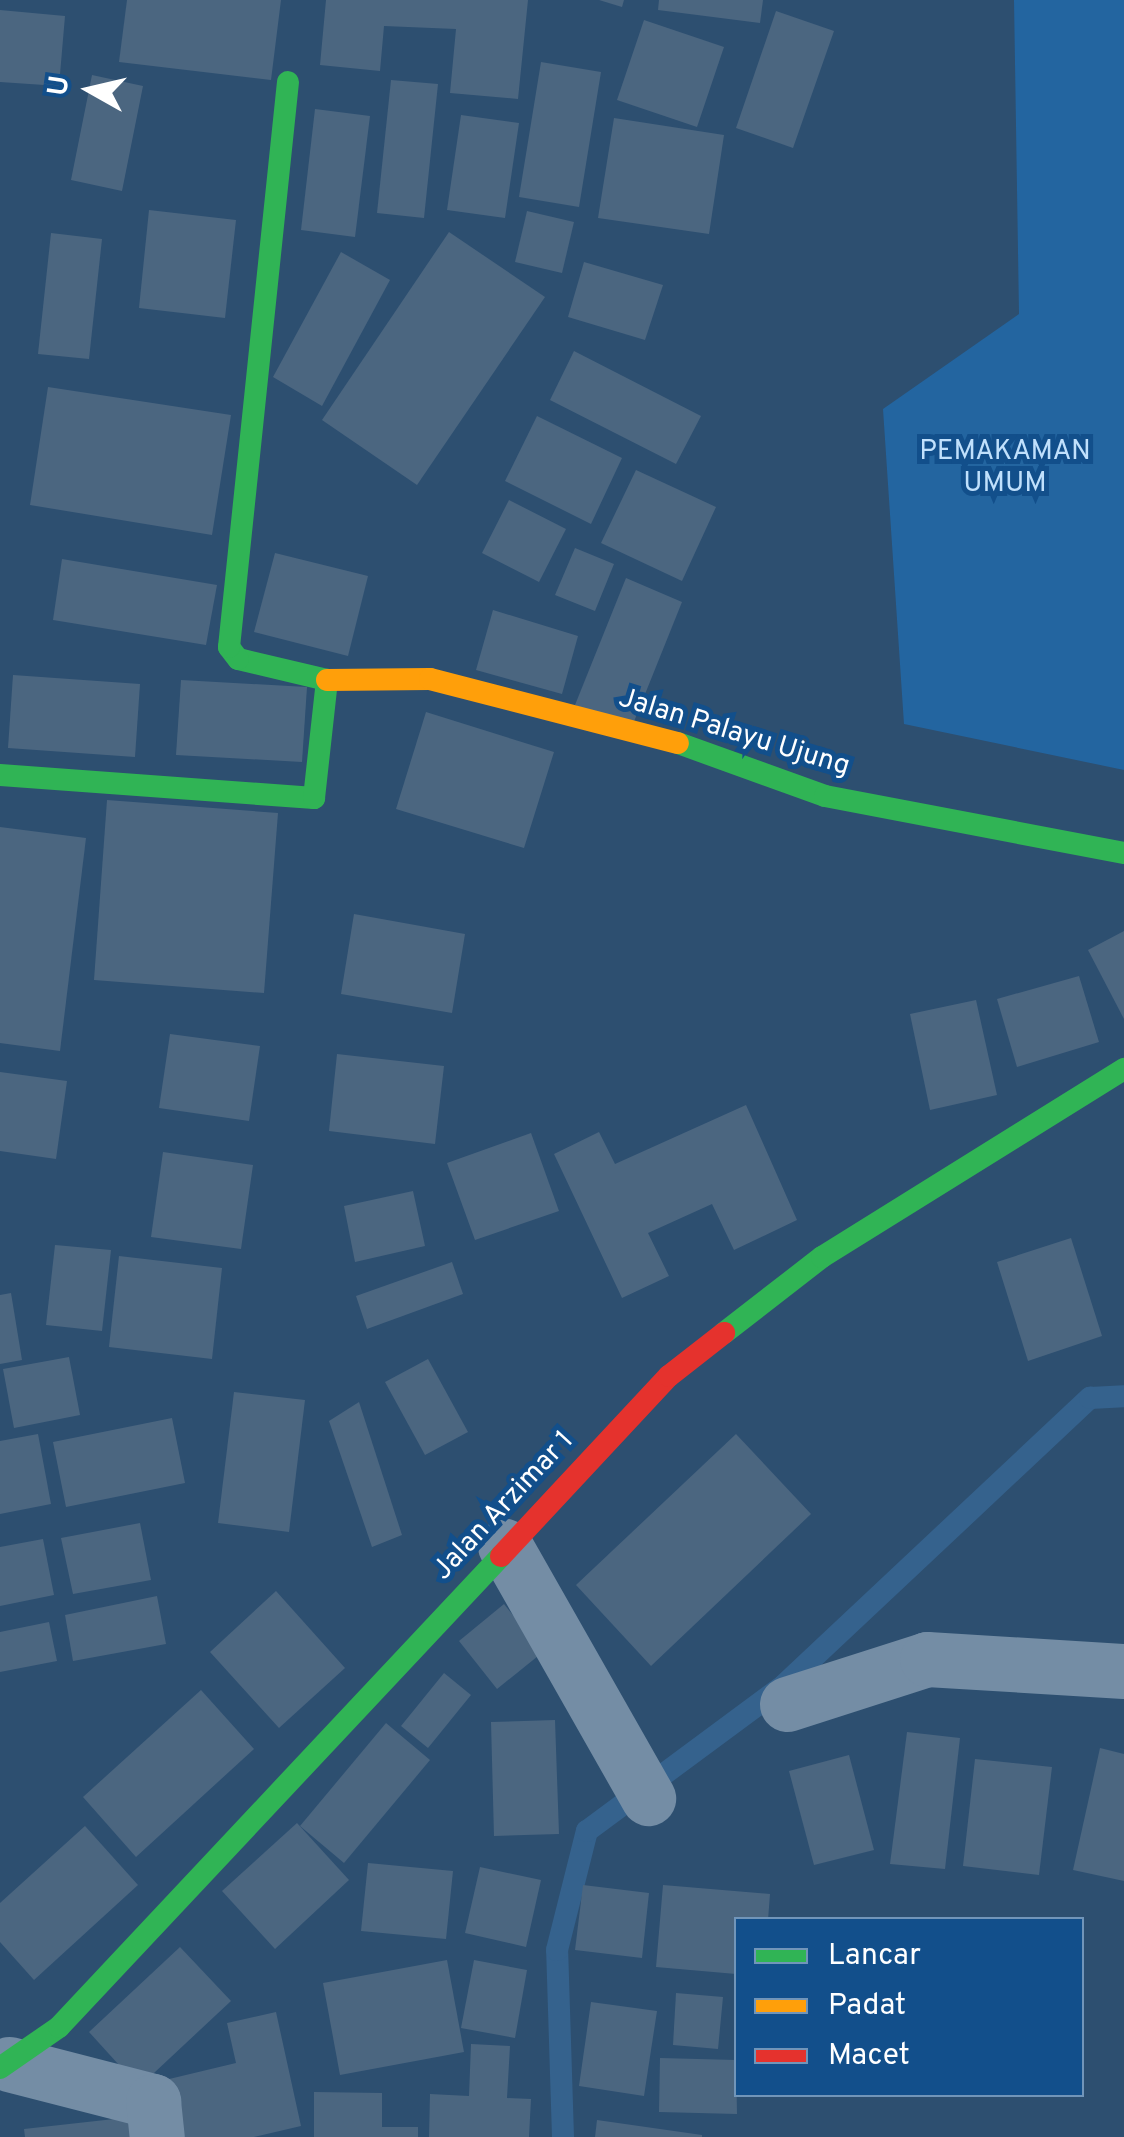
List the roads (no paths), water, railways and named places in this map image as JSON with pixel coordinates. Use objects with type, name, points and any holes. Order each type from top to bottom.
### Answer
[{"type":"street","name":"Jalan Palayu Ujung","points":[[288,82],[229,647],[238,659],[327,680],[430,679],[675,742],[826,796],[1124,852]]},
{"type":"street","points":[[0,775],[314,798],[327,680]]},
{"type":"street","name":"Jalan Arzimar 1","points":[[4,2066],[59,2028],[505,1546],[669,1376],[822,1257],[1124,1069]]},
{"type":"street","points":[[505,1546],[648,1798]]},
{"type":"street","points":[[787,1704],[926,1659],[1124,1671]]},
{"type":"street","points":[[4,2066],[152,2101],[157,2137]]},
{"type":"waterway","points":[[563,2137],[557,1950],[587,1831],[784,1685],[1090,1398],[1124,1396]]},
{"type":"park label","name":"PEMAKAMAN UMUM","points":[[1005,468]]}]
